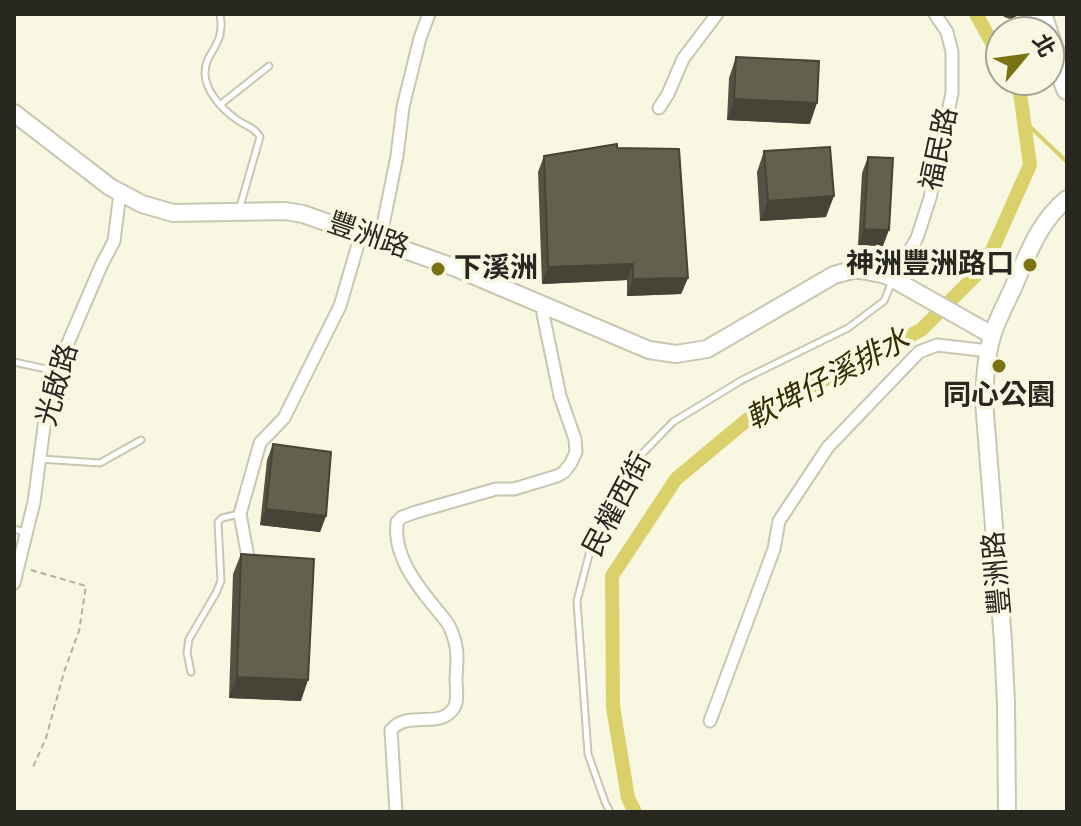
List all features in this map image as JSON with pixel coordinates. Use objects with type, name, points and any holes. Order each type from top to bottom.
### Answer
[{"type":"street","points":[[380,240],[397,156],[403,107],[429,14]]},
{"type":"street","points":[[659,108],[683,59],[717,14]]},
{"type":"street","name":"福民路","points":[[897,282],[926,212],[952,93],[952,52],[947,32],[935,14]]},
{"type":"street","name":"豐洲路","points":[[14,113],[120,193],[142,204],[173,213],[294,212],[456,268],[649,350],[687,353],[707,349],[826,280],[843,272],[869,270],[977,326],[990,343]]},
{"type":"street","name":"光啟路","points":[[14,583],[28,533],[46,412],[56,371],[114,241],[120,193]]},
{"type":"street","name":"豐洲路","points":[[1007,812],[1003,641],[984,401],[990,343],[1039,230],[1067,199]]},
{"type":"street","points":[[250,568],[240,514],[260,443],[284,418],[340,306],[361,234]]},
{"type":"street","points":[[396,812],[391,730],[400,722],[438,718],[451,713],[456,705],[458,657],[449,625],[419,589],[404,560],[397,522],[416,512],[496,489],[514,489],[557,476],[571,463],[576,452],[575,439],[560,396],[543,314],[546,307]]},
{"type":"street","points":[[710,721],[774,549],[779,521],[828,447],[919,352],[937,345],[990,343]]},
{"type":"lane","points":[[220,14],[221,36],[205,67],[210,92],[235,119],[257,131],[260,137],[239,211]]},
{"type":"lane","points":[[221,104],[269,66]]},
{"type":"lane","name":"民權西街","points":[[610,812],[588,754],[577,601],[591,547],[637,459],[673,422],[742,380],[848,328],[884,301],[897,282]]},
{"type":"lane","points":[[14,362],[56,371]]},
{"type":"lane","points":[[40,459],[100,463],[141,440]]},
{"type":"lane","points":[[191,672],[187,653],[189,639],[221,581],[218,522],[240,514]]},
{"type":"lane","points":[[14,529],[28,533]]},
{"type":"path","points":[[19,566],[86,586],[79,631],[46,738],[33,767]]},
{"type":"building","points":[[736,57],[819,61],[817,103],[734,99]]},
{"type":"building","points":[[617,144],[617,148],[679,149],[688,278],[633,279],[633,264],[548,267],[544,156]]},
{"type":"building","points":[[830,147],[834,196],[768,201],[764,151]]},
{"type":"building","points":[[868,157],[893,158],[889,230],[864,229]]},
{"type":"building","points":[[273,444],[331,452],[326,516],[266,509]]},
{"type":"building","points":[[241,554],[314,559],[308,680],[237,677]]},
{"type":"waterway","name":"軟埤仔溪排水","points":[[976,14],[985,30]]},
{"type":"waterway","name":"軟埤仔溪排水","points":[[635,812],[628,798],[613,707],[612,576],[676,479],[748,419],[921,330],[985,266],[1030,165],[1020,96]]},
{"type":"waterway","points":[[1024,121],[1067,162]]},
{"type":"place","name":"神洲豐洲路口","points":[[1030,265]]},
{"type":"place","name":"下溪洲","points":[[438,269]]},
{"type":"place","name":"同心公園","points":[[999,366]]}]
